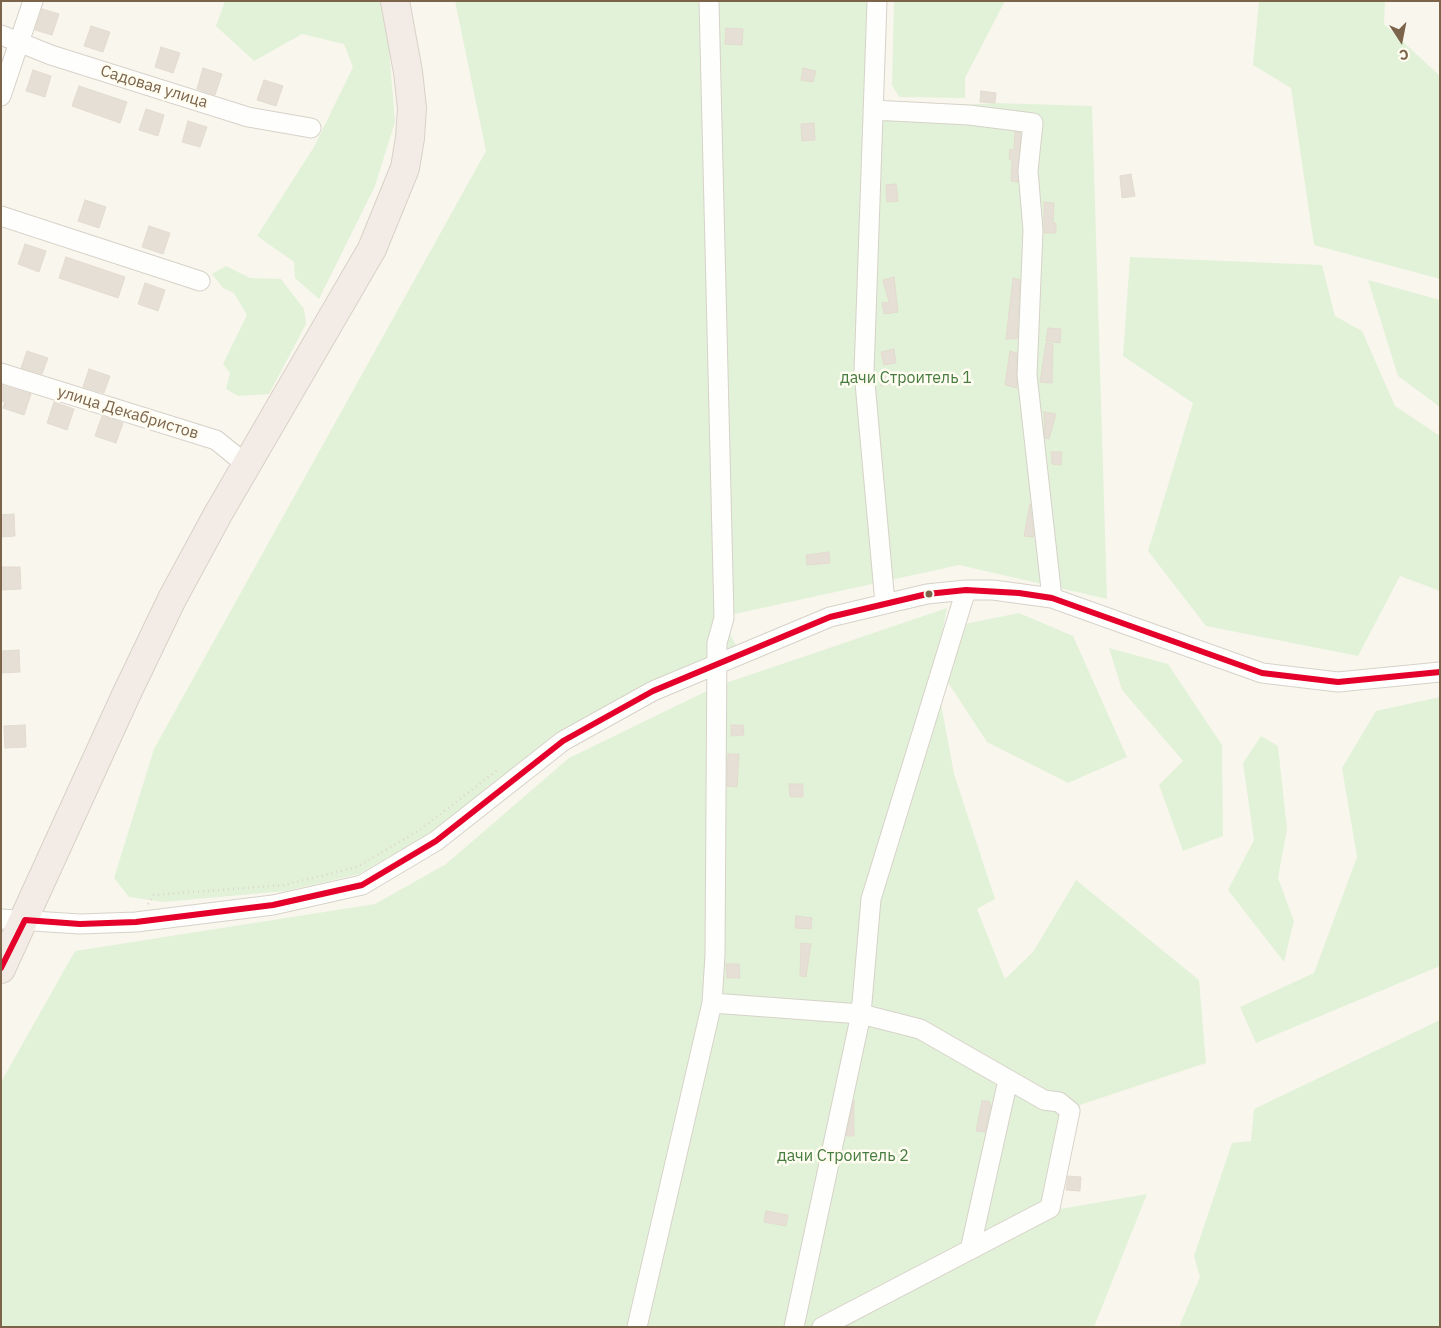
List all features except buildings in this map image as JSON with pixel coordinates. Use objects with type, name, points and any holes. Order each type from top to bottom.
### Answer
[{"type":"highway","points":[[1,969],[8,916],[126,696],[172,599],[218,514],[248,466],[372,250],[405,168],[412,108],[408,72],[395,1]]},
{"type":"street","points":[[1,96],[33,1]]},
{"type":"street","points":[[637,1327],[712,1004],[715,955],[719,664],[717,643],[724,618],[709,1]]},
{"type":"street","points":[[877,1],[864,372],[885,603]]},
{"type":"street","name":"Садовая улица","points":[[1,35],[51,55],[248,117],[310,128]]},
{"type":"street","points":[[873,110],[969,115],[1033,123],[1028,171],[1033,230],[1027,375],[1052,598]]},
{"type":"street","points":[[1,216],[200,281]]},
{"type":"street","name":"улица Декабристов","points":[[1,373],[216,440],[248,466]]},
{"type":"street","points":[[794,1327],[861,1014],[870,899],[966,590]]},
{"type":"street","points":[[8,916],[80,924],[136,922],[274,906],[362,885],[436,841],[563,742],[653,691],[830,617],[927,594],[966,590],[1019,592],[1052,598],[1262,673],[1338,682],[1440,672]]},
{"type":"street","points":[[712,1004],[861,1014],[920,1029],[1044,1100],[1059,1102],[1070,1112],[1050,1208],[822,1327]]},
{"type":"street","points":[[970,1250],[1008,1080]]},
{"type":"path","points":[[136,922],[154,895],[284,885],[357,867],[421,829],[505,765]]},
{"type":"green space","points":[[225,1],[381,1],[388,36],[395,122],[375,186],[319,299],[295,278],[294,262],[257,236],[314,147],[353,67],[344,44],[302,34],[254,61],[216,26]]},
{"type":"green space","name":"дачи Строитель 1","points":[[455,1],[876,1],[874,110],[995,103],[1092,106],[1107,599],[959,565],[721,617],[738,649],[711,660],[674,671],[557,734],[427,835],[359,874],[286,891],[164,902],[129,897],[114,878],[154,749],[486,151]]},
{"type":"green space","points":[[894,1],[1005,1],[965,78],[965,98],[899,97],[892,85]]},
{"type":"green space","points":[[1259,1],[1385,1],[1384,24],[1440,76],[1440,279],[1314,245],[1291,88],[1253,65]]},
{"type":"green space","points":[[1130,257],[1322,265],[1335,316],[1362,331],[1395,406],[1440,436],[1440,591],[1400,576],[1358,656],[1206,626],[1148,551],[1193,403],[1123,356]]},
{"type":"green space","points":[[226,266],[250,278],[281,279],[304,309],[306,324],[269,394],[238,396],[226,389],[230,373],[223,364],[247,315],[234,293],[223,288],[212,274]]},
{"type":"green space","points":[[1368,280],[1440,300],[1440,407],[1398,376]]},
{"type":"green space","name":"дачи Строитель 2","points":[[947,608],[935,671],[954,774],[995,899],[977,909],[1005,979],[1033,952],[1076,880],[1199,980],[1206,1063],[1077,1106],[1054,1210],[1147,1194],[1094,1327],[1,1327],[1,1082],[75,951],[375,904],[446,864],[569,758],[717,686]]},
{"type":"green space","points":[[1019,613],[1073,636],[1127,757],[1068,783],[987,742],[947,681],[955,626]]},
{"type":"green space","points":[[1109,648],[1168,664],[1222,745],[1223,836],[1183,851],[1159,785],[1183,761],[1122,690]]},
{"type":"green space","points":[[1440,697],[1440,966],[1256,1043],[1240,1007],[1314,973],[1357,857],[1342,768],[1376,711]]},
{"type":"green space","points":[[1261,736],[1278,746],[1287,829],[1278,878],[1294,921],[1284,962],[1228,890],[1254,840],[1243,763]]},
{"type":"green space","points":[[1440,1020],[1440,1327],[1179,1327],[1200,1277],[1194,1256],[1232,1143],[1251,1141],[1254,1109]]},
{"type":"transit line","points":[[1,968],[25,920],[80,924],[136,922],[273,905],[362,885],[436,841],[563,741],[653,691],[830,617],[927,594],[966,590],[1019,593],[1052,598],[1262,673],[1338,682],[1440,672]]}]
